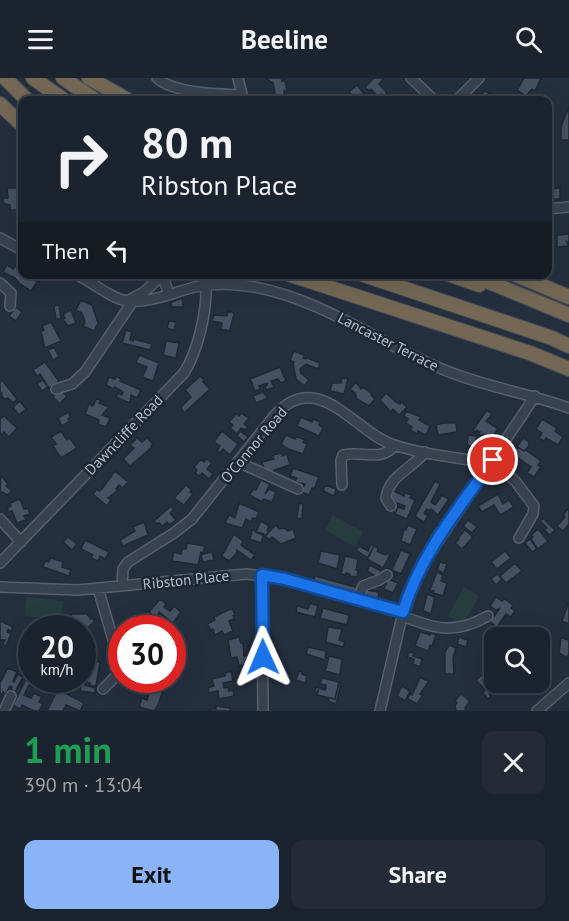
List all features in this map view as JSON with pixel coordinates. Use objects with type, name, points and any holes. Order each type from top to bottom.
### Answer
[{"type":"highway","points":[[4,78],[23,96]]},
{"type":"highway","points":[[33,78],[59,96]]},
{"type":"highway","points":[[39,78],[59,96]]},
{"type":"highway","points":[[63,78],[89,96]]},
{"type":"highway","points":[[91,78],[120,96]]},
{"type":"highway","points":[[0,104],[18,121]]},
{"type":"highway","points":[[303,279],[530,353],[569,369]]},
{"type":"highway","points":[[376,279],[552,338],[569,346]]},
{"type":"highway","points":[[463,279],[546,306]]},
{"type":"highway","points":[[482,279],[569,315]]},
{"type":"highway","points":[[526,279],[569,296]]},
{"type":"highway","points":[[535,279],[569,296]]},
{"type":"street","points":[[158,78],[172,87],[240,93]]},
{"type":"street","points":[[411,78],[430,96]]},
{"type":"street","points":[[461,96],[479,78]]},
{"type":"street","points":[[552,209],[569,207]]},
{"type":"street","points":[[0,238],[18,248]]},
{"type":"street","points":[[84,279],[116,297],[130,301]]},
{"type":"street","points":[[56,389],[72,384],[85,372],[130,301],[156,279]]},
{"type":"street","points":[[159,279],[164,295]]},
{"type":"street","points":[[164,295],[165,279]]},
{"type":"street","points":[[0,283],[11,293],[10,306]]},
{"type":"street","name":"Lancaster Terrace","points":[[130,301],[206,285],[247,286],[291,297],[353,323],[448,372],[535,396],[569,408]]},
{"type":"street","name":"Dawncliffe Road","points":[[0,563],[184,373],[190,363],[206,305],[206,285]]},
{"type":"street","points":[[380,711],[403,614],[424,561],[535,396]]},
{"type":"street","name":"O'Connor Road","points":[[122,586],[123,569],[128,562],[192,519],[281,408],[293,401],[305,398],[339,408],[378,438],[394,445],[425,452],[492,461]]},
{"type":"street","points":[[342,485],[340,461],[343,455],[383,455],[390,452],[394,445]]},
{"type":"street","points":[[391,506],[386,498],[391,484],[401,472],[425,452]]},
{"type":"street","points":[[492,461],[516,483],[534,506],[533,514],[519,538]]},
{"type":"street","points":[[238,462],[298,489]]},
{"type":"street","points":[[0,519],[21,542]]},
{"type":"street","name":"Ribston Place","points":[[0,587],[66,590],[237,574],[262,575],[285,579],[358,600],[403,614],[430,626],[447,628],[468,626],[488,616]]},
{"type":"street","points":[[262,575],[263,711]]},
{"type":"street","points":[[358,600],[363,586],[387,575]]},
{"type":"street","points":[[98,588],[121,667],[117,675],[103,689]]},
{"type":"street","points":[[537,711],[569,682]]},
{"type":"street","points":[[4,711],[11,696]]},
{"type":"green space","points":[[333,515],[363,532],[355,547],[325,530]]},
{"type":"green space","points":[[464,587],[479,596],[463,625],[448,616]]},
{"type":"green space","points":[[26,597],[63,601],[62,615],[24,615]]},
{"type":"building","points":[[265,78],[285,80],[287,90],[284,91],[285,96],[273,96],[275,93],[273,83]]},
{"type":"building","points":[[374,78],[384,78],[379,84],[387,93],[384,96],[381,94],[377,96],[371,89],[369,91],[365,87]]},
{"type":"building","points":[[524,78],[541,78],[535,91],[532,89],[526,96],[517,90]]},
{"type":"building","points":[[357,85],[364,94],[353,96],[349,92]]},
{"type":"building","points":[[485,91],[490,94],[489,96],[481,96]]},
{"type":"building","points":[[569,107],[569,140],[561,140],[561,126]]},
{"type":"building","points":[[7,188],[18,188],[18,210],[10,210],[10,205],[3,203],[3,198],[8,198]]},
{"type":"building","points":[[560,188],[560,199],[552,199],[552,189]]},
{"type":"building","points":[[569,234],[568,246],[557,247],[557,235]]},
{"type":"building","points":[[7,265],[13,269],[16,265],[18,279],[32,279],[37,282],[31,291],[3,272]]},
{"type":"building","points":[[182,298],[183,307],[172,307],[170,303]]},
{"type":"building","points":[[81,300],[92,305],[98,323],[94,331],[83,326],[85,322],[82,313],[76,310]]},
{"type":"building","points":[[59,305],[61,319],[56,319],[54,306]]},
{"type":"building","points":[[16,307],[22,312],[16,321],[9,316]]},
{"type":"building","points":[[71,310],[76,323],[68,326],[63,319],[65,318],[63,314]]},
{"type":"building","points":[[228,311],[234,313],[230,331],[221,329],[222,323],[212,321],[214,315],[227,316]]},
{"type":"building","points":[[169,321],[176,322],[174,330],[167,328]]},
{"type":"building","points":[[51,322],[61,341],[45,348],[41,332],[44,330],[42,326]]},
{"type":"building","points":[[126,330],[132,332],[130,340],[152,344],[150,350],[122,343]]},
{"type":"building","points":[[166,341],[179,343],[176,358],[163,355]]},
{"type":"building","points":[[54,347],[59,357],[53,360],[48,350]]},
{"type":"building","points":[[294,351],[305,355],[303,358],[320,363],[318,369],[306,364],[300,369],[309,380],[304,386],[296,379],[294,362],[290,360]]},
{"type":"building","points":[[139,355],[159,363],[153,381],[142,377],[147,367],[136,363]]},
{"type":"building","points":[[45,362],[59,381],[49,388],[40,374],[37,376],[33,370]]},
{"type":"building","points":[[280,367],[286,381],[281,383],[278,379],[271,381],[274,387],[266,390],[267,383],[259,386],[260,389],[255,391],[250,379]]},
{"type":"building","points":[[116,376],[121,379],[120,381],[141,390],[137,398],[131,395],[130,403],[116,397],[118,393],[122,395],[123,392],[106,385],[109,377],[115,379]]},
{"type":"building","points":[[200,376],[210,389],[184,413],[181,407],[191,397],[185,390]]},
{"type":"building","points":[[342,378],[348,379],[344,394],[330,391],[332,383],[341,383]]},
{"type":"building","points":[[2,380],[17,399],[13,403],[1,395],[0,382]]},
{"type":"building","points":[[43,380],[48,387],[42,391],[37,384]]},
{"type":"building","points":[[356,382],[361,389],[363,387],[375,399],[369,406],[357,399],[355,393],[350,389]]},
{"type":"building","points":[[59,390],[67,396],[60,404],[53,397]]},
{"type":"building","points":[[263,392],[268,398],[256,403],[253,396]]},
{"type":"building","points":[[386,393],[396,402],[400,404],[401,402],[407,407],[399,415],[393,409],[391,412],[380,400]]},
{"type":"building","points":[[96,399],[101,400],[99,403],[109,407],[102,415],[110,418],[106,427],[98,424],[99,420],[85,414],[89,404],[93,406]]},
{"type":"building","points":[[20,401],[26,409],[19,415],[13,407]]},
{"type":"building","points":[[487,410],[492,414],[486,421],[498,429],[490,440],[483,434],[481,436],[477,430],[476,432],[473,430]]},
{"type":"building","points":[[406,411],[421,417],[419,420],[430,426],[426,435],[410,430],[412,427],[406,423],[408,419],[404,416]]},
{"type":"building","points":[[68,412],[71,417],[68,419],[70,421],[62,426],[58,418]]},
{"type":"building","points":[[241,413],[249,418],[244,424],[248,427],[245,430],[241,428],[237,434],[230,428],[233,425],[229,422],[236,414],[239,416]]},
{"type":"building","points":[[4,416],[17,428],[9,437],[4,432],[0,436],[0,419]]},
{"type":"building","points":[[301,417],[312,422],[313,419],[320,422],[319,425],[323,428],[319,436],[297,426]]},
{"type":"building","points":[[542,419],[557,428],[555,431],[563,437],[558,445],[546,438],[544,441],[539,438],[542,433],[536,429]]},
{"type":"building","points":[[456,423],[457,432],[438,435],[436,425]]},
{"type":"building","points":[[61,431],[77,448],[61,458],[53,446],[56,444],[51,437]]},
{"type":"building","points":[[222,431],[238,444],[230,455],[223,449],[220,453],[217,451],[220,446],[214,442]]},
{"type":"building","points":[[240,431],[248,437],[244,442],[237,436]]},
{"type":"building","points":[[286,435],[305,440],[303,442],[307,444],[303,454],[281,444]]},
{"type":"building","points":[[468,435],[477,436],[476,439],[481,440],[479,447],[467,445]]},
{"type":"building","points":[[137,438],[142,442],[147,438],[153,444],[130,466],[123,459],[134,448],[130,445]]},
{"type":"building","points":[[523,438],[529,442],[529,446],[524,451],[517,447]]},
{"type":"building","points":[[517,447],[526,450],[541,461],[538,465],[541,467],[534,477],[527,473],[531,467],[512,454]]},
{"type":"building","points":[[281,453],[282,456],[287,454],[290,465],[274,470],[275,472],[265,472],[262,462],[274,459],[273,455]]},
{"type":"building","points":[[201,459],[204,462],[207,459],[212,463],[207,469],[213,474],[209,479],[202,473],[199,476],[195,473],[197,470],[194,467]]},
{"type":"building","points":[[293,468],[319,477],[309,495],[301,492],[305,484],[295,482],[297,478],[290,476]]},
{"type":"building","points":[[115,471],[128,482],[123,488],[119,485],[116,489],[118,490],[108,498],[111,500],[107,506],[93,494],[97,489],[99,491],[102,489]]},
{"type":"building","points":[[1,476],[8,484],[6,486],[12,491],[7,495],[0,491]]},
{"type":"building","points":[[261,480],[270,484],[265,494],[269,489],[276,492],[272,502],[263,499],[262,502],[250,495],[253,489],[256,490]]},
{"type":"building","points":[[435,481],[440,484],[431,502],[435,505],[442,495],[449,499],[438,515],[431,509],[430,511],[427,509],[424,513],[428,516],[424,522],[415,516]]},
{"type":"building","points":[[186,485],[193,494],[184,505],[174,498]]},
{"type":"building","points":[[325,485],[336,489],[334,496],[323,491]]},
{"type":"building","points":[[392,490],[404,496],[405,493],[412,495],[410,498],[415,500],[407,519],[395,514],[398,507],[404,509],[405,506],[388,500]]},
{"type":"building","points":[[498,494],[503,504],[509,500],[514,507],[500,515],[494,505],[482,512],[478,506]]},
{"type":"building","points":[[20,499],[24,509],[28,508],[30,514],[24,516],[26,520],[17,523],[12,511],[9,512],[7,508],[11,506],[10,503]]},
{"type":"building","points":[[239,503],[259,512],[256,519],[253,518],[251,522],[246,519],[242,528],[225,523],[229,515],[235,518]]},
{"type":"building","points":[[299,503],[303,504],[302,519],[297,518]]},
{"type":"building","points":[[171,506],[174,510],[170,513],[176,520],[169,525],[167,522],[162,526],[157,524],[154,521]]},
{"type":"building","points":[[569,508],[569,524],[563,531],[557,526]]},
{"type":"building","points":[[543,518],[555,530],[550,535],[544,530],[547,528],[540,521]]},
{"type":"building","points":[[468,520],[477,527],[472,533],[463,526]]},
{"type":"building","points":[[261,521],[269,526],[267,531],[269,532],[265,536],[256,532]]},
{"type":"building","points":[[144,522],[148,535],[123,546],[120,540],[135,531],[133,527]]},
{"type":"building","points":[[276,525],[279,529],[284,528],[288,531],[293,529],[296,538],[281,544],[272,537],[269,540],[265,536]]},
{"type":"building","points":[[408,525],[417,529],[410,545],[401,541],[404,529],[406,530]]},
{"type":"building","points":[[538,529],[548,541],[538,549],[531,535]]},
{"type":"building","points":[[252,530],[264,534],[261,543],[250,539]]},
{"type":"building","points":[[465,530],[473,537],[462,549],[455,543]]},
{"type":"building","points":[[234,534],[243,541],[241,545],[255,555],[251,560],[237,550],[229,561],[222,556]]},
{"type":"building","points":[[68,537],[77,544],[72,550],[63,542]]},
{"type":"building","points":[[530,539],[537,549],[532,552],[525,543]]},
{"type":"building","points":[[85,540],[109,552],[105,559],[100,556],[98,561],[91,558],[93,555],[81,549]]},
{"type":"building","points":[[187,543],[205,546],[198,565],[172,561],[174,552],[181,554],[182,549],[186,549]]},
{"type":"building","points":[[371,544],[374,546],[368,558],[356,550],[359,546],[368,551]]},
{"type":"building","points":[[374,546],[378,548],[377,551],[390,555],[383,568],[367,559]]},
{"type":"building","points":[[401,550],[410,554],[401,574],[392,570]]},
{"type":"building","points":[[321,551],[340,555],[337,569],[318,563]]},
{"type":"building","points":[[505,551],[511,558],[497,569],[491,562]]},
{"type":"building","points":[[212,552],[214,560],[203,562],[201,556]]},
{"type":"building","points":[[345,556],[358,559],[357,577],[346,573],[346,575],[341,574]]},
{"type":"building","points":[[51,558],[63,562],[62,567],[71,570],[69,576],[43,567],[45,561],[49,562]]},
{"type":"building","points":[[440,562],[447,564],[444,573],[437,570]]},
{"type":"building","points":[[515,563],[522,571],[506,583],[500,576]]},
{"type":"building","points":[[370,565],[381,571],[377,577],[367,571]]},
{"type":"building","points":[[437,572],[443,575],[441,581],[447,583],[443,596],[430,590]]},
{"type":"building","points":[[497,574],[502,579],[496,585],[491,579]]},
{"type":"building","points":[[315,576],[379,592],[378,598],[313,582]]},
{"type":"building","points":[[388,579],[398,583],[393,593],[384,589]]},
{"type":"building","points":[[427,594],[435,597],[431,614],[423,611]]},
{"type":"building","points":[[496,597],[502,601],[505,599],[513,605],[511,608],[515,611],[511,617],[506,614],[497,627],[490,622],[500,608],[496,610],[490,606]]},
{"type":"building","points":[[160,599],[166,604],[164,607],[170,611],[174,606],[181,612],[179,615],[163,615],[159,612],[158,615],[153,615],[149,612]]},
{"type":"building","points":[[310,603],[318,606],[315,617],[296,612],[297,606],[308,609]]},
{"type":"building","points":[[569,604],[569,624],[562,621]]},
{"type":"building","points":[[232,608],[235,615],[234,619],[229,621],[233,631],[224,635],[222,631],[215,635],[213,629],[211,630],[207,624],[215,620],[214,617]]},
{"type":"building","points":[[323,608],[349,615],[347,625],[320,618]]},
{"type":"building","points":[[0,621],[13,627],[7,632],[11,634],[6,646],[3,644],[5,640],[0,640]]},
{"type":"building","points":[[328,627],[342,629],[339,640],[345,642],[343,647],[326,642]]},
{"type":"building","points":[[420,632],[436,635],[428,651],[415,646]]},
{"type":"building","points":[[239,637],[243,643],[244,656],[250,655],[251,663],[239,666],[237,657],[231,658],[228,640]]},
{"type":"building","points":[[459,637],[468,640],[466,647],[457,644]]},
{"type":"building","points":[[561,638],[569,640],[567,658],[559,653]]},
{"type":"building","points":[[449,645],[456,648],[453,658],[454,674],[445,674],[445,652]]},
{"type":"building","points":[[308,647],[326,651],[325,658],[328,659],[329,656],[342,659],[340,675],[325,671],[328,661],[306,654]]},
{"type":"building","points":[[409,652],[422,659],[420,667],[413,664],[414,659],[407,657]]},
{"type":"building","points":[[96,661],[100,662],[96,686]]},
{"type":"building","points":[[277,666],[286,670],[283,679],[272,678]]},
{"type":"building","points":[[8,668],[17,672],[13,681],[18,674],[18,686],[15,692],[10,686],[6,694],[3,692],[0,697],[0,683]]},
{"type":"building","points":[[231,671],[233,681],[223,683],[224,688],[228,687],[229,691],[233,690],[234,696],[219,699],[218,691],[209,693],[208,688],[214,686],[212,679],[225,676],[225,673]]},
{"type":"building","points":[[299,671],[307,676],[305,683],[296,680]]},
{"type":"building","points":[[484,673],[484,689],[476,680]]},
{"type":"building","points":[[322,678],[339,682],[335,699],[317,695],[319,688],[325,690],[326,688],[326,685],[320,684]]},
{"type":"building","points":[[420,678],[429,681],[420,694],[423,695],[417,704],[408,697],[412,695]]},
{"type":"building","points":[[339,683],[341,683],[336,704],[329,702],[328,698],[316,695],[316,687],[325,689],[319,688],[317,695],[335,699]]},
{"type":"building","points":[[402,686],[410,691],[405,701],[397,696]]},
{"type":"building","points":[[19,693],[25,693],[24,695],[31,698],[34,693],[42,697],[39,702],[43,704],[39,711],[22,705],[20,709],[13,705]]},
{"type":"building","points":[[56,693],[65,693],[84,703],[80,711],[66,705],[63,711],[47,711]]},
{"type":"building","points":[[149,693],[162,693],[154,711],[139,707],[142,698],[147,700]]},
{"type":"building","points":[[483,693],[490,693],[491,696],[488,699]]},
{"type":"building","points":[[461,694],[470,701],[465,708],[466,711],[456,711],[455,701]]},
{"type":"building","points":[[216,706],[230,708],[230,711],[210,711],[210,709],[216,709]]},
{"type":"route","points":[[263,657],[262,575],[285,579],[403,612],[419,570],[429,552],[493,460]]}]
